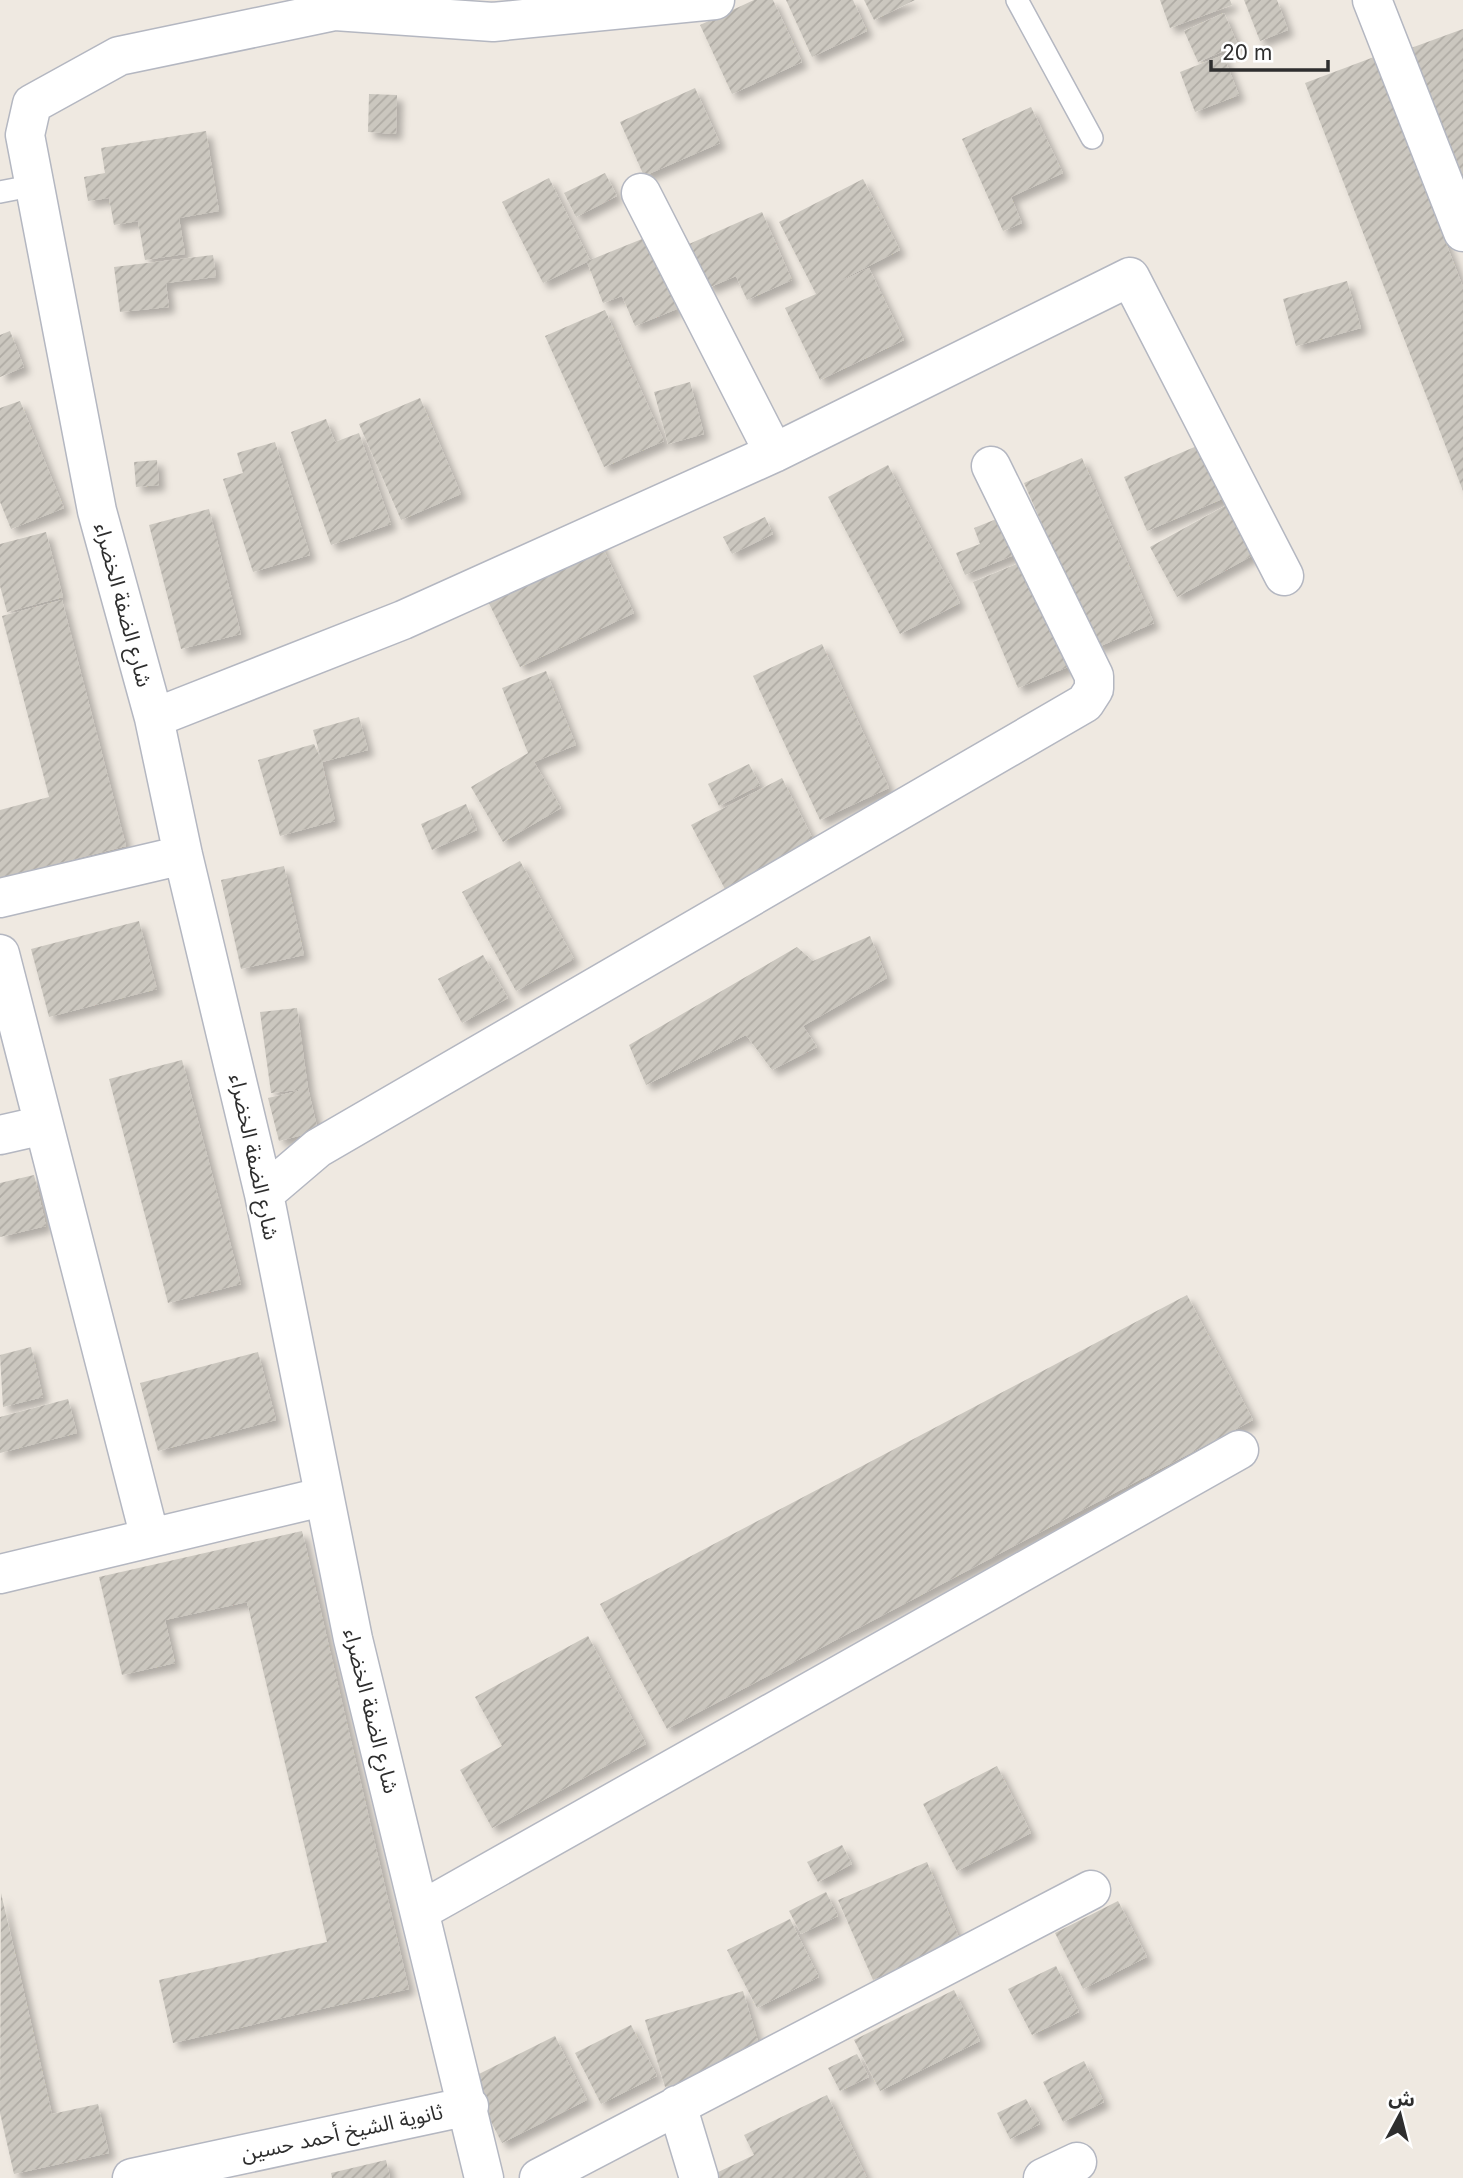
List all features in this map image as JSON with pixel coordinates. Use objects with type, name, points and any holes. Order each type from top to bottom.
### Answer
[{"type":"street","name":"شارع الضفة الخضراء","points":[[484,2178],[469,2106],[353,1639],[322,1497],[264,1194],[183,855],[154,718],[97,511],[18,189],[32,104],[119,56],[335,11],[494,22],[715,0]]},
{"type":"street","points":[[1372,0],[1463,232]]},
{"type":"street","points":[[641,193],[774,453]]},
{"type":"street","points":[[154,718],[403,620],[774,453],[1130,277],[1284,576]]},
{"type":"street","points":[[264,1194],[318,1148],[1085,703],[1094,689],[1094,676],[991,466]]},
{"type":"street","points":[[0,898],[183,855]]},
{"type":"street","points":[[0,954],[149,1538]]},
{"type":"street","points":[[0,1135],[44,1125]]},
{"type":"street","points":[[420,1911],[1238,1450]]},
{"type":"street","points":[[0,1574],[322,1497]]},
{"type":"street","points":[[539,2178],[1091,1890]]},
{"type":"street","points":[[677,2105],[699,2178]]},
{"type":"street","name":"ثانوية الشيخ أحمد حسين","points":[[132,2178],[469,2106]]},
{"type":"street","points":[[1042,2178],[1076,2162]]},
{"type":"lane","points":[[1017,0],[1092,138]]},
{"type":"building","points":[[754,0],[773,0],[802,62],[732,94],[700,25]]},
{"type":"building","points":[[786,0],[853,0],[867,31],[812,57]]},
{"type":"building","points":[[864,0],[915,0],[874,20]]},
{"type":"building","points":[[1160,0],[1230,0],[1232,5],[1170,28]]},
{"type":"building","points":[[1244,0],[1277,0],[1288,30],[1260,41]]},
{"type":"building","points":[[1224,13],[1238,45],[1198,62],[1184,31]]},
{"type":"building","points":[[1463,29],[1463,183],[1411,48]]},
{"type":"building","points":[[1223,55],[1239,95],[1195,112],[1180,72]]},
{"type":"building","points":[[1374,57],[1463,287],[1463,491],[1305,83]]},
{"type":"building","points":[[695,88],[720,143],[644,176],[620,122]]},
{"type":"building","points":[[369,94],[397,95],[396,134],[368,132]]},
{"type":"building","points":[[1031,107],[1063,173],[1011,197],[1022,223],[1003,231],[962,139]]},
{"type":"building","points":[[206,131],[219,211],[179,218],[185,254],[145,260],[138,221],[114,225],[109,198],[88,201],[84,177],[105,173],[101,148]]},
{"type":"building","points":[[605,173],[617,196],[576,217],[564,193]]},
{"type":"building","points":[[549,178],[590,260],[647,237],[677,309],[635,326],[622,296],[603,303],[587,262],[543,283],[502,202]]},
{"type":"building","points":[[863,179],[900,250],[820,291],[869,268],[904,340],[820,380],[785,308],[816,294],[779,222]]},
{"type":"building","points":[[762,212],[792,280],[747,300],[736,276],[708,288],[689,244]]},
{"type":"building","points":[[213,255],[216,277],[166,283],[169,307],[120,312],[114,267]]},
{"type":"building","points":[[1347,281],[1361,328],[1296,346],[1283,299]]},
{"type":"building","points":[[605,310],[664,441],[604,467],[545,336]]},
{"type":"building","points":[[10,331],[24,367],[0,377],[0,335]]},
{"type":"building","points":[[690,382],[704,434],[668,444],[654,392]]},
{"type":"building","points":[[420,398],[461,494],[401,520],[359,424]]},
{"type":"building","points":[[20,401],[64,508],[11,529],[0,502],[0,408]]},
{"type":"building","points":[[326,419],[335,442],[359,433],[391,524],[331,545],[291,432]]},
{"type":"building","points":[[275,442],[310,555],[253,572],[223,479],[243,473],[237,453]]},
{"type":"building","points":[[1204,443],[1227,497],[1147,531],[1124,477]]},
{"type":"building","points":[[1082,458],[1154,623],[1096,648],[1024,483]]},
{"type":"building","points":[[157,460],[159,485],[136,487],[134,462]]},
{"type":"building","points":[[888,465],[960,603],[900,634],[828,497]]},
{"type":"building","points":[[1232,502],[1259,552],[1177,597],[1150,547]]},
{"type":"building","points":[[209,509],[241,634],[181,649],[149,525]]},
{"type":"building","points":[[1009,514],[1024,551],[965,575],[956,553],[980,544],[974,528]]},
{"type":"building","points":[[765,517],[773,534],[732,554],[723,537]]},
{"type":"building","points":[[46,532],[63,597],[7,612],[0,586],[0,544]]},
{"type":"building","points":[[596,534],[634,613],[520,667],[482,589]]},
{"type":"building","points":[[1031,558],[1075,664],[1018,688],[973,582]]},
{"type":"building","points":[[62,600],[126,846],[0,878],[0,810],[49,797],[2,616]]},
{"type":"building","points":[[822,644],[889,788],[820,820],[753,676]]},
{"type":"building","points":[[546,671],[576,745],[534,762],[561,808],[503,842],[471,787],[528,753],[502,688]]},
{"type":"building","points":[[359,717],[368,750],[322,762],[313,730]]},
{"type":"building","points":[[314,744],[322,762],[335,821],[280,836],[258,760]]},
{"type":"building","points":[[749,764],[760,785],[719,806],[708,784]]},
{"type":"building","points":[[782,778],[816,845],[726,891],[691,825]]},
{"type":"building","points":[[466,804],[477,830],[432,850],[421,824]]},
{"type":"building","points":[[520,861],[574,959],[516,991],[462,892]]},
{"type":"building","points":[[284,866],[304,955],[241,969],[221,880]]},
{"type":"building","points":[[139,921],[157,989],[49,1017],[31,949]]},
{"type":"building","points":[[870,936],[887,978],[803,1026],[817,1047],[772,1070],[746,1035],[646,1085],[629,1045],[797,947],[813,961]]},
{"type":"building","points":[[483,955],[508,998],[462,1023],[438,979]]},
{"type":"building","points":[[297,1008],[308,1088],[318,1131],[279,1141],[268,1098],[306,1089],[271,1093],[260,1012]]},
{"type":"building","points":[[182,1060],[241,1284],[168,1303],[109,1079]]},
{"type":"building","points":[[34,1175],[46,1226],[0,1237],[0,1183]]},
{"type":"building","points":[[1187,1295],[1253,1420],[667,1729],[600,1604]]},
{"type":"building","points":[[31,1347],[43,1397],[3,1407],[0,1355]]},
{"type":"building","points":[[258,1352],[276,1420],[158,1451],[140,1383]]},
{"type":"building","points":[[68,1399],[77,1433],[0,1453],[0,1417]]},
{"type":"building","points":[[302,1531],[409,1989],[173,2043],[159,1980],[327,1942],[247,1602],[165,1620],[175,1663],[122,1675],[99,1577]]},
{"type":"building","points":[[588,1636],[646,1744],[492,1828],[460,1770],[502,1746],[475,1697]]},
{"type":"building","points":[[997,1766],[1031,1833],[957,1871],[923,1804]]},
{"type":"building","points":[[842,1845],[852,1864],[818,1882],[807,1862]]},
{"type":"building","points":[[927,1862],[961,1942],[873,1980],[838,1900]]},
{"type":"building","points":[[826,1892],[838,1916],[801,1934],[789,1911]]},
{"type":"building","points":[[1,1893],[52,2114],[98,2104],[109,2153],[14,2174],[0,2113]]},
{"type":"building","points":[[1118,1901],[1147,1957],[1083,1989],[1055,1933]]},
{"type":"building","points":[[790,1919],[819,1977],[757,2008],[727,1950]]},
{"type":"building","points":[[1056,1966],[1079,2012],[1032,2035],[1008,1989]]},
{"type":"building","points":[[954,1990],[980,2041],[880,2091],[854,2040]]},
{"type":"building","points":[[743,1991],[763,2058],[665,2087],[645,2020]]},
{"type":"building","points":[[631,2025],[657,2076],[601,2104],[575,2053]]},
{"type":"building","points":[[555,2036],[587,2100],[502,2143],[469,2079]]},
{"type":"building","points":[[857,2054],[869,2077],[840,2091],[828,2068]]},
{"type":"building","points":[[1084,2061],[1104,2102],[1063,2122],[1043,2082]]},
{"type":"building","points":[[827,2095],[867,2178],[716,2178],[714,2174],[754,2155],[744,2135]]},
{"type":"building","points":[[1026,2099],[1040,2124],[1010,2139],[997,2113]]},
{"type":"building","points":[[386,2160],[390,2178],[332,2178],[331,2173]]}]
